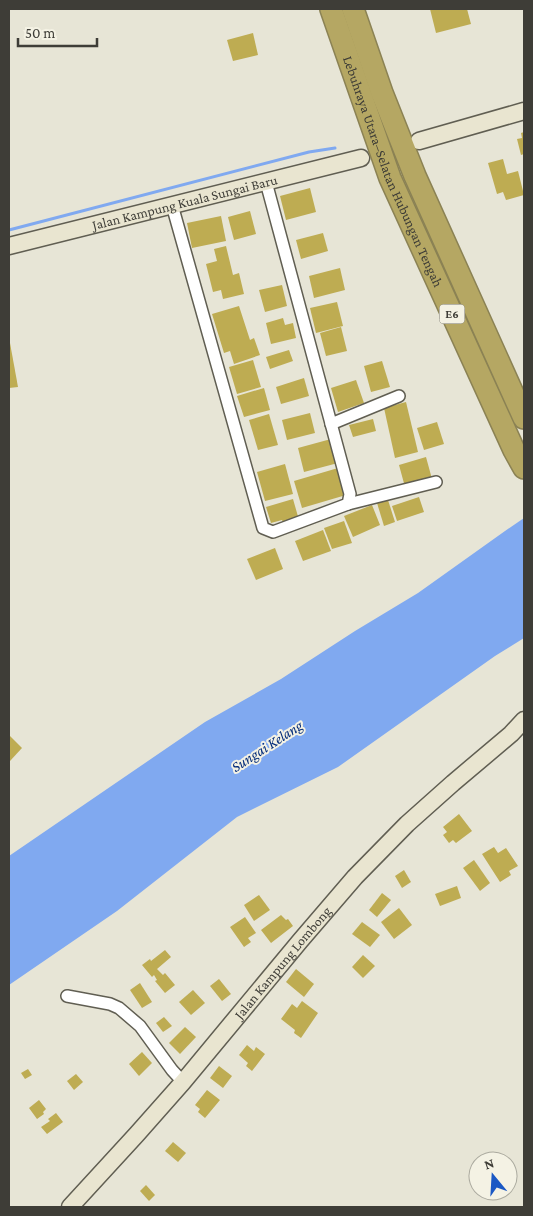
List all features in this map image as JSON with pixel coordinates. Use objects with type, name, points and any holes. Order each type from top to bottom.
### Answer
[{"type":"highway","name":"Lebuhraya Utara–Selatan Hubungan Tengah","points":[[331,9],[390,178],[514,450],[524,468]]},
{"type":"highway","name":"Lebuhraya Utara–Selatan Hubungan Tengah","points":[[353,9],[382,93],[415,176],[524,418]]},
{"type":"street","points":[[418,141],[524,112]]},
{"type":"street","name":"Jalan Kampung Kuala Sungai Baru","points":[[9,246],[361,158]]},
{"type":"street","points":[[266,182],[350,494],[348,504]]},
{"type":"street","points":[[172,205],[263,528],[273,532],[348,504],[436,482]]},
{"type":"street","points":[[331,424],[399,396]]},
{"type":"street","name":"Jalan Kampung Lombong","points":[[70,1207],[184,1082],[355,877],[406,824],[453,783],[518,731],[524,720]]},
{"type":"street","points":[[67,996],[110,1004],[119,1008],[140,1026],[172,1070],[184,1082]]},
{"type":"water","name":"Sungai Kelang","points":[[524,518],[524,638],[495,656],[338,767],[237,817],[117,911],[9,985],[9,856],[205,722],[281,679],[418,593]]},
{"type":"building","points":[[430,9],[467,9],[471,24],[436,33]]},
{"type":"building","points":[[253,33],[258,55],[233,61],[227,40]]},
{"type":"building","points":[[524,132],[524,154],[521,155],[517,139],[522,138],[521,133]]},
{"type":"building","points":[[503,159],[507,174],[518,171],[524,195],[506,200],[503,192],[497,194],[488,163]]},
{"type":"building","points":[[310,188],[316,212],[286,220],[280,196]]},
{"type":"building","points":[[250,211],[256,234],[234,240],[228,217]]},
{"type":"building","points":[[221,216],[226,241],[192,248],[187,223]]},
{"type":"building","points":[[323,233],[328,251],[301,259],[296,240]]},
{"type":"building","points":[[226,246],[233,275],[239,273],[244,294],[223,299],[221,290],[213,292],[206,264],[217,261],[214,249]]},
{"type":"building","points":[[340,268],[345,290],[314,298],[309,276]]},
{"type":"building","points":[[282,285],[287,306],[265,312],[259,290]]},
{"type":"building","points":[[337,302],[343,326],[316,333],[310,308]]},
{"type":"building","points":[[239,306],[250,340],[254,338],[260,355],[234,364],[230,351],[224,353],[212,314]]},
{"type":"building","points":[[283,318],[285,325],[293,323],[296,338],[271,344],[266,323]]},
{"type":"building","points":[[341,327],[347,351],[326,356],[320,333]]},
{"type":"building","points":[[9,344],[18,387],[9,388]]},
{"type":"building","points":[[289,350],[293,361],[270,369],[266,357]]},
{"type":"building","points":[[253,360],[261,387],[237,394],[229,367]]},
{"type":"building","points":[[382,361],[390,387],[371,392],[364,366]]},
{"type":"building","points":[[304,378],[309,396],[281,404],[276,387]]},
{"type":"building","points":[[356,380],[364,403],[338,412],[331,388]]},
{"type":"building","points":[[264,388],[270,410],[244,417],[237,396]]},
{"type":"building","points":[[406,402],[418,452],[395,458],[384,408]]},
{"type":"building","points":[[310,413],[315,433],[287,440],[282,420]]},
{"type":"building","points":[[269,414],[278,445],[258,450],[249,420]]},
{"type":"building","points":[[373,419],[376,431],[353,437],[349,425]]},
{"type":"building","points":[[437,422],[444,444],[424,450],[417,428]]},
{"type":"building","points":[[331,439],[338,463],[304,472],[298,448]]},
{"type":"building","points":[[426,457],[432,479],[405,487],[399,465]]},
{"type":"building","points":[[285,464],[293,494],[265,501],[257,472]]},
{"type":"building","points":[[338,468],[346,495],[302,508],[294,481]]},
{"type":"building","points":[[419,497],[424,512],[397,521],[392,506]]},
{"type":"building","points":[[293,499],[299,520],[284,525],[282,520],[271,523],[266,507]]},
{"type":"building","points":[[388,500],[395,522],[384,526],[377,503]]},
{"type":"building","points":[[372,505],[380,525],[353,537],[344,516]]},
{"type":"building","points":[[344,521],[352,543],[332,549],[324,528]]},
{"type":"building","points":[[323,530],[331,551],[303,561],[295,541]]},
{"type":"building","points":[[275,548],[283,569],[256,580],[247,559]]},
{"type":"building","points":[[9,735],[22,748],[10,761],[9,760]]},
{"type":"building","points":[[459,814],[472,831],[456,843],[453,840],[449,843],[443,835],[447,832],[443,827]]},
{"type":"building","points":[[494,847],[498,853],[506,848],[518,866],[509,871],[511,875],[500,882],[482,854]]},
{"type":"building","points":[[474,860],[490,883],[480,891],[463,868]]},
{"type":"building","points":[[404,870],[411,882],[402,888],[395,876]]},
{"type":"building","points":[[457,886],[461,898],[440,906],[435,894]]},
{"type":"building","points":[[382,893],[391,900],[377,917],[369,910]]},
{"type":"building","points":[[259,895],[270,910],[254,921],[244,905]]},
{"type":"building","points":[[399,908],[412,925],[394,939],[381,922]]},
{"type":"building","points":[[281,915],[286,920],[288,919],[293,926],[271,943],[261,930]]},
{"type":"building","points":[[245,917],[256,933],[248,938],[251,942],[244,947],[230,927]]},
{"type":"building","points":[[362,922],[380,935],[370,947],[352,934]]},
{"type":"building","points":[[165,950],[171,957],[157,969],[163,975],[165,973],[175,985],[165,993],[155,981],[157,980],[154,975],[152,977],[142,965],[150,959],[151,961]]},
{"type":"building","points":[[363,955],[375,966],[363,978],[352,967]]},
{"type":"building","points":[[296,969],[314,984],[304,997],[286,982]]},
{"type":"building","points":[[219,979],[231,994],[222,1001],[210,986]]},
{"type":"building","points":[[140,983],[152,1002],[142,1008],[130,990]]},
{"type":"building","points":[[193,990],[205,1003],[191,1015],[179,1002]]},
{"type":"building","points":[[302,1001],[318,1013],[301,1038],[294,1033],[295,1030],[281,1019],[292,1004],[297,1008]]},
{"type":"building","points":[[164,1017],[172,1026],[163,1032],[156,1023]]},
{"type":"building","points":[[185,1027],[196,1037],[180,1054],[169,1043]]},
{"type":"building","points":[[247,1045],[254,1051],[256,1047],[265,1054],[252,1071],[246,1066],[248,1063],[239,1055]]},
{"type":"building","points":[[142,1052],[152,1063],[139,1076],[129,1064]]},
{"type":"building","points":[[219,1066],[232,1076],[223,1088],[210,1078]]},
{"type":"building","points":[[28,1069],[32,1075],[25,1079],[21,1073]]},
{"type":"building","points":[[76,1074],[83,1082],[74,1090],[67,1081]]},
{"type":"building","points":[[207,1090],[220,1100],[205,1118],[198,1112],[200,1109],[195,1105]]},
{"type":"building","points":[[39,1100],[46,1109],[43,1112],[44,1114],[37,1119],[29,1108]]},
{"type":"building","points":[[56,1113],[63,1122],[47,1134],[41,1127],[50,1121],[48,1119]]},
{"type":"building","points":[[173,1142],[186,1153],[178,1162],[165,1151]]},
{"type":"building","points":[[146,1185],[155,1195],[149,1201],[140,1191]]},
{"type":"waterway","points":[[9,230],[309,152],[335,148]]}]
